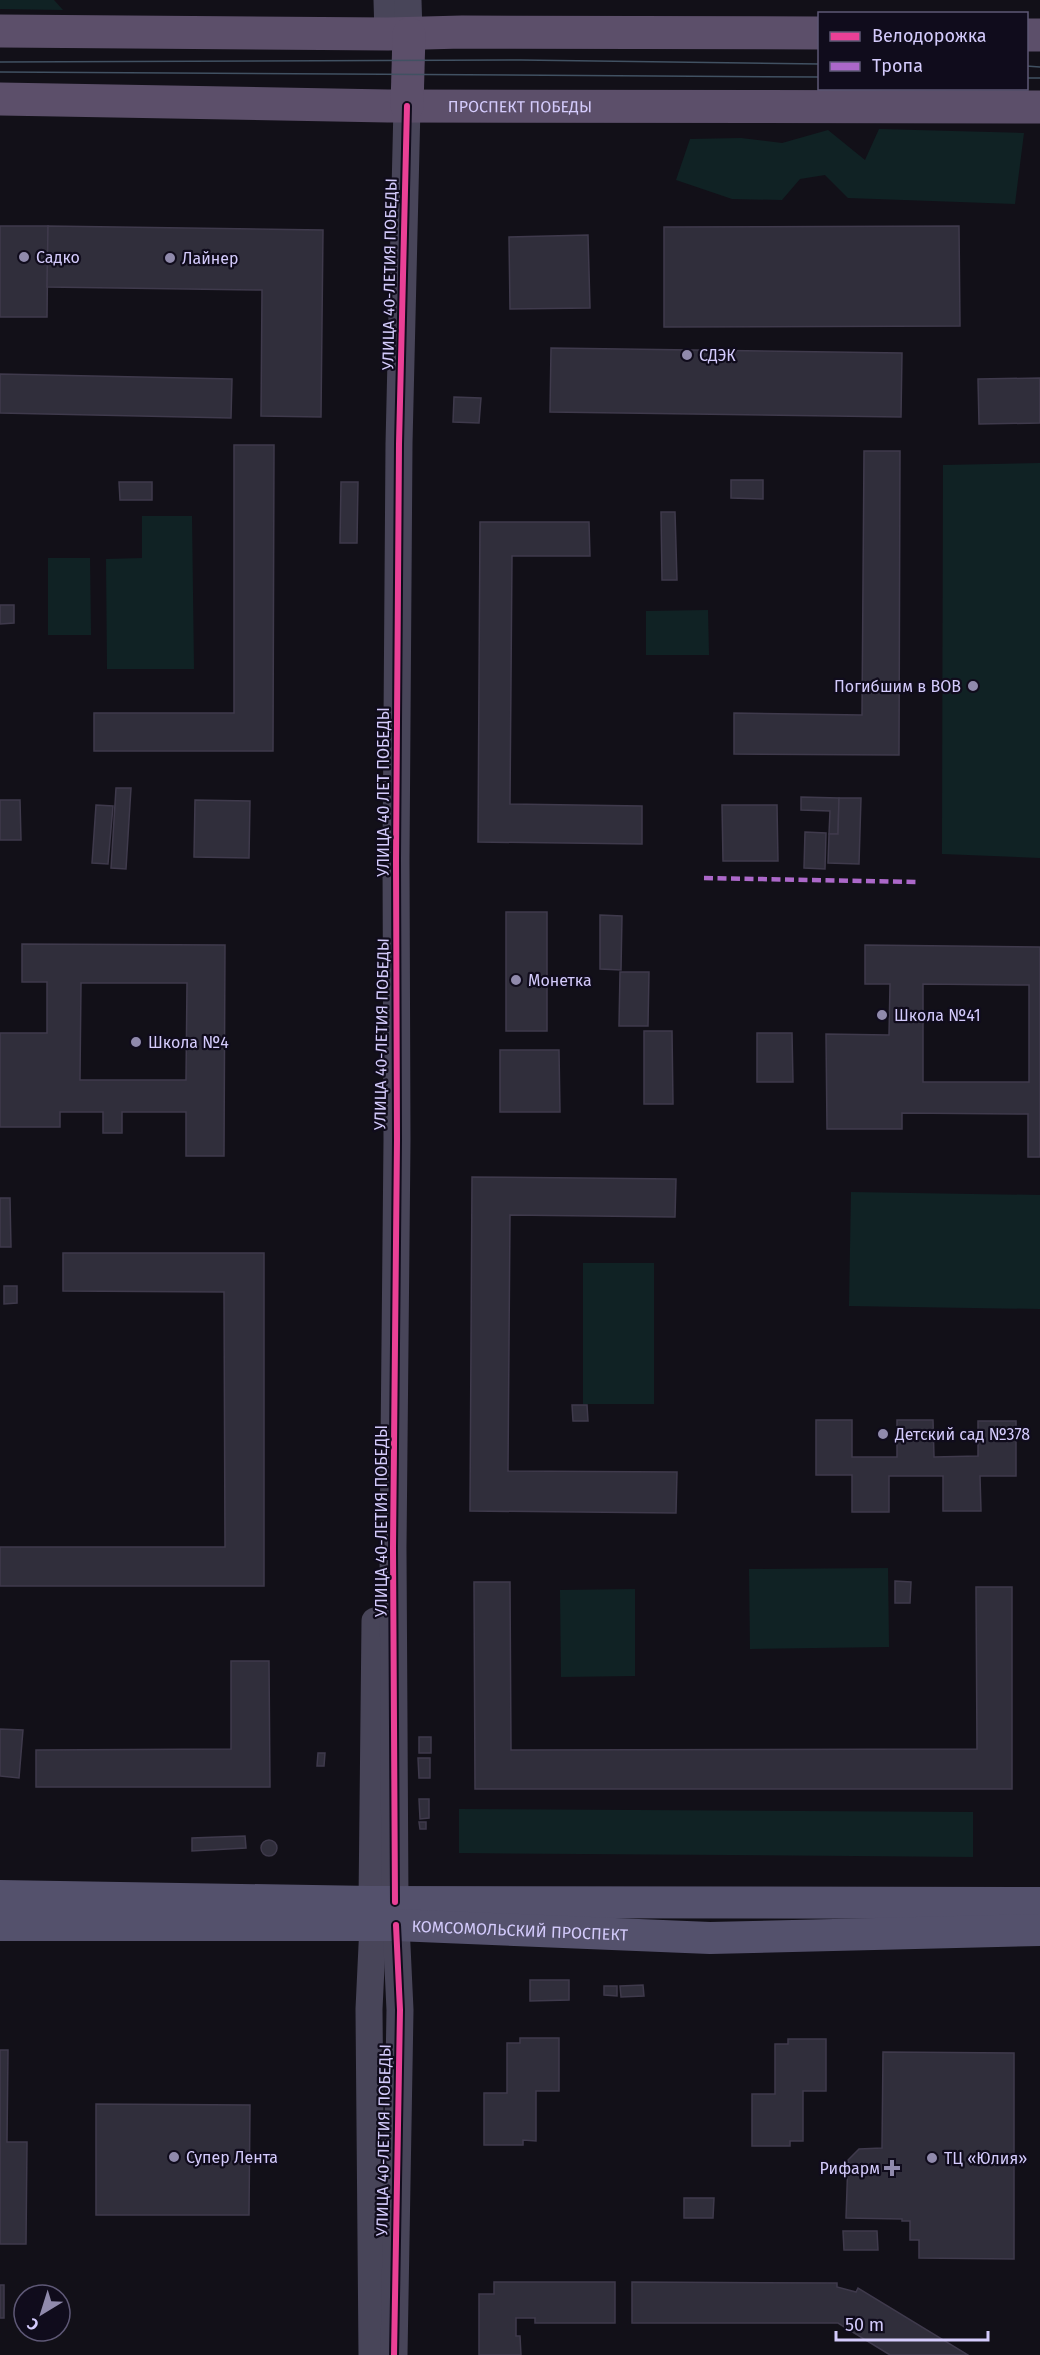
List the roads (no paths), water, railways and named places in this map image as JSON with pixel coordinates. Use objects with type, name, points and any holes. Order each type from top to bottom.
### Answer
[{"type":"main road","points":[[0,32],[818,33]]},
{"type":"main road","name":"УЛИЦА 40-ЛЕТИЯ ПОБЕДЫ","points":[[397,106],[399,34]]},
{"type":"main road","name":"ПРОСПЕКТ ПОБЕДЫ","points":[[0,99],[397,106],[1040,107]]},
{"type":"main road","name":"КОМСОМОЛЬСКИЙ ПРОСПЕКТ","points":[[0,1896],[384,1913],[710,1938],[1040,1930]]},
{"type":"main road","name":"КОМСОМОЛЬСКИЙ ПРОСПЕКТ","points":[[0,1925],[384,1913],[1040,1903]]},
{"type":"street","name":"УЛИЦА 40-ЛЕТИЯ ПОБЕДЫ","points":[[387,0],[399,34]]},
{"type":"street","name":"УЛИЦА 40-ЛЕТИЯ ПОБЕДЫ","points":[[399,34],[408,0]]},
{"type":"street","name":"УЛИЦА 40-ЛЕТИЯ ПОБЕДЫ","points":[[397,106],[399,444]]},
{"type":"street","name":"УЛИЦА 40-ЛЕТИЯ ПОБЕДЫ","points":[[372,2355],[369,2009],[384,1913],[390,860],[388,438],[397,106]]},
{"type":"street","name":"УЛИЦА 40 ЛЕТ ПОБЕДЫ","points":[[397,1140],[390,860],[399,444]]},
{"type":"street","name":"УЛИЦА 40-ЛЕТИЯ ПОБЕДЫ","points":[[388,1220],[397,1140]]},
{"type":"street","name":"УЛИЦА 40-ЛЕТИЯ ПОБЕДЫ","points":[[384,1913],[400,2010],[394,2355]]},
{"type":"tram line","points":[[0,62],[521,60],[818,64]]},
{"type":"tram line","points":[[1028,66],[1040,67]]},
{"type":"tram line","points":[[0,72],[818,77]]},
{"type":"tram line","points":[[1028,78],[1040,78]]},
{"type":"place","name":"Садко","points":[[24,257]]},
{"type":"place","name":"Лайнер","points":[[170,258]]},
{"type":"place","name":"СДЭК","points":[[687,355]]},
{"type":"place","name":"Погибшим в ВОВ","points":[[973,686]]},
{"type":"place","name":"Монетка","points":[[516,980]]},
{"type":"place","name":"Школа №41","points":[[882,1015]]},
{"type":"place","name":"Школа №4","points":[[136,1042]]},
{"type":"place","name":"Детский сад №378","points":[[883,1434]]},
{"type":"place","name":"Супер Лента","points":[[174,2157]]},
{"type":"place","name":"ТЦ «Юлия»","points":[[932,2158]]},
{"type":"place","name":"Рифарм","points":[[892,2168]]}]
